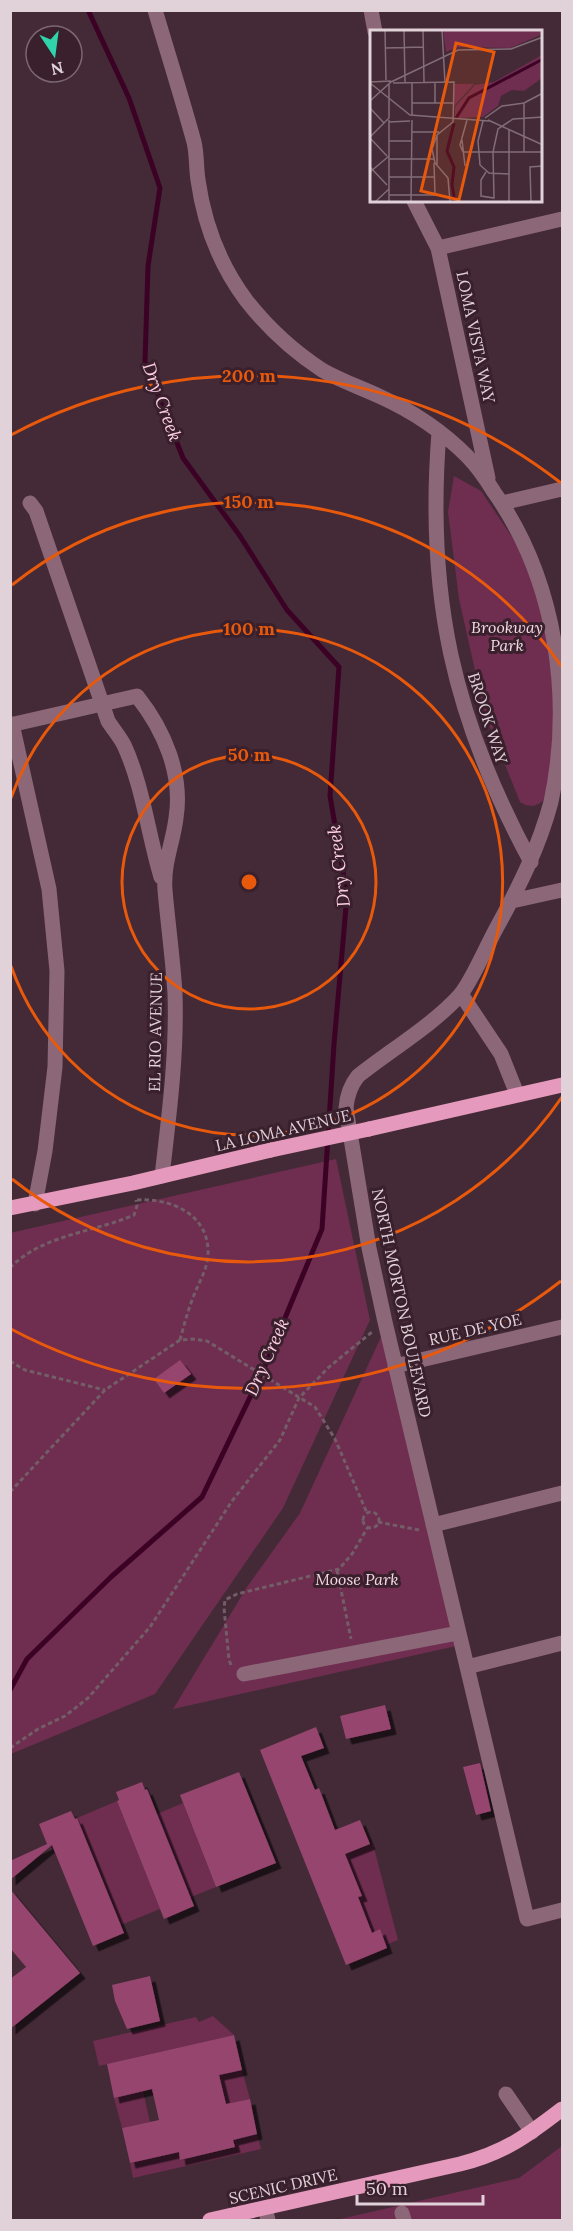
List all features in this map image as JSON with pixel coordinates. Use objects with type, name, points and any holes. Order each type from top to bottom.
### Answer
[{"type":"main road","name":"LA LOMA AVENUE","points":[[10,1209],[562,1085]]},
{"type":"main road","name":"SCENIC DRIVE","points":[[210,2220],[266,2214],[477,2160],[504,2149],[532,2132],[562,2109]]},
{"type":"street","name":"NORTH MORTON BOULEVARD","points":[[155,10],[195,146],[205,215],[230,275],[245,298],[285,342],[323,370],[415,415],[440,432],[467,456],[490,485],[519,532],[536,569],[547,602],[557,646],[562,687],[559,761],[551,801],[531,862],[461,994],[434,1018],[358,1076],[351,1085],[346,1108],[369,1248],[385,1322],[527,1919],[562,1910]]},
{"type":"street","points":[[371,10],[375,30]]},
{"type":"street","name":"LOMA VISTA WAY","points":[[415,202],[438,248],[490,485]]},
{"type":"street","points":[[438,248],[562,219]]},
{"type":"street","name":"BROOK WAY","points":[[440,432],[435,480],[435,540],[446,636],[470,730],[491,784],[531,862]]},
{"type":"street","points":[[502,503],[562,489]]},
{"type":"street","name":"EL RIO AVENUE","points":[[30,503],[36,511],[108,721],[123,744],[136,780],[151,844],[165,888]]},
{"type":"street","name":"EL RIO AVENUE","points":[[103,704],[137,696],[151,714],[163,736],[172,761],[177,788],[176,818],[167,855],[165,888],[172,949],[175,1048],[172,1104],[162,1176]]},
{"type":"street","points":[[35,1204],[45,1151],[55,1067],[57,972],[49,889],[11,725],[103,704]]},
{"type":"street","points":[[512,901],[562,890]]},
{"type":"street","points":[[461,994],[501,1053],[517,1094]]},
{"type":"street","name":"RUE DE YOE","points":[[395,1366],[562,1327]]},
{"type":"street","points":[[434,1530],[562,1493]]},
{"type":"street","points":[[244,1674],[459,1634]]},
{"type":"street","points":[[466,1667],[562,1642]]},
{"type":"street","points":[[506,2094],[532,2132]]},
{"type":"path","points":[[10,1268],[18,1259],[61,1238],[134,1215],[137,1206],[136,1198],[154,1199],[186,1209],[207,1237],[208,1255],[206,1268],[194,1295],[180,1340]]},
{"type":"path","points":[[10,1748],[38,1729],[65,1716],[88,1698],[150,1628],[232,1501],[280,1440],[299,1398],[329,1367],[385,1322]]},
{"type":"path","points":[[10,1492],[105,1390],[180,1340],[194,1339],[207,1341],[315,1407],[335,1439],[368,1513]]},
{"type":"path","points":[[10,1361],[25,1370],[105,1390]]},
{"type":"path","points":[[368,1513],[376,1514],[378,1522]]},
{"type":"path","points":[[368,1513],[363,1521],[368,1527]]},
{"type":"path","points":[[378,1522],[434,1530]]},
{"type":"path","points":[[368,1527],[376,1526],[378,1522]]},
{"type":"path","points":[[244,1674],[233,1668],[229,1660],[225,1600],[237,1594],[337,1570],[352,1554],[368,1527]]},
{"type":"path","points":[[337,1570],[354,1653]]},
{"type":"green space","name":"Brookway Park","points":[[454,476],[481,491],[516,543],[533,582],[545,627],[555,702],[548,796],[535,805],[520,802],[485,715],[459,599],[448,512]]},
{"type":"green space","points":[[336,1159],[370,1320],[283,1508],[155,1694],[11,1754],[10,1233]]},
{"type":"green space","name":"Moose Park","points":[[386,1326],[461,1645],[173,1709],[247,1587],[300,1513]]},
{"type":"green space","points":[[117,1801],[160,1909],[121,1925],[77,1818]]},
{"type":"green space","points":[[183,1803],[216,1887],[191,1897],[157,1814]]},
{"type":"green space","points":[[373,1844],[398,1940],[386,1945],[380,1930],[372,1933],[358,1897],[362,1896],[341,1856]]},
{"type":"green space","points":[[213,2016],[234,2035],[99,2066],[93,2041],[196,2017],[199,2022]]},
{"type":"green space","points":[[242,2070],[250,2099],[226,2104],[219,2075]]},
{"type":"green space","points":[[143,2091],[150,2122],[122,2128],[114,2098]]},
{"type":"green space","points":[[257,2134],[261,2149],[133,2178],[130,2163],[179,2152],[181,2160],[235,2148],[233,2140]]},
{"type":"green space","points":[[562,2146],[562,2220],[336,2220],[519,2178]]},
{"type":"building","points":[[180,1360],[191,1374],[164,1393],[154,1379]]},
{"type":"building","points":[[385,1705],[391,1729],[346,1739],[340,1716]]},
{"type":"building","points":[[316,1727],[324,1748],[301,1756],[315,1790],[319,1788],[335,1830],[360,1820],[370,1844],[345,1854],[362,1896],[358,1897],[372,1933],[380,1929],[387,1948],[346,1965],[260,1750]]},
{"type":"building","points":[[480,1763],[491,1811],[476,1815],[463,1767]]},
{"type":"building","points":[[239,1772],[276,1863],[216,1887],[180,1795]]},
{"type":"building","points":[[142,1782],[145,1790],[147,1789],[194,1906],[164,1919],[117,1801],[119,1800],[116,1792]]},
{"type":"building","points":[[71,1811],[75,1819],[77,1818],[124,1933],[93,1946],[52,1845],[10,1880],[10,1861],[47,1844],[39,1824]]},
{"type":"building","points":[[10,1889],[80,1973],[10,2029],[10,1979],[26,1967],[10,1948]]},
{"type":"building","points":[[150,1976],[160,2021],[127,2029],[115,2001],[112,1985]]},
{"type":"building","points":[[234,2035],[242,2070],[219,2075],[226,2104],[250,2099],[257,2134],[233,2140],[235,2147],[180,2160],[179,2152],[130,2163],[122,2128],[159,2120],[152,2089],[114,2098],[107,2064]]},
{"type":"waterway","name":"Dry Creek","points":[[10,1690],[27,1659],[111,1577],[202,1497],[265,1366],[322,1229],[334,1044],[347,896],[330,796],[339,667],[287,610],[240,536],[183,458],[145,362],[148,266],[160,188],[129,98],[88,10]]}]
